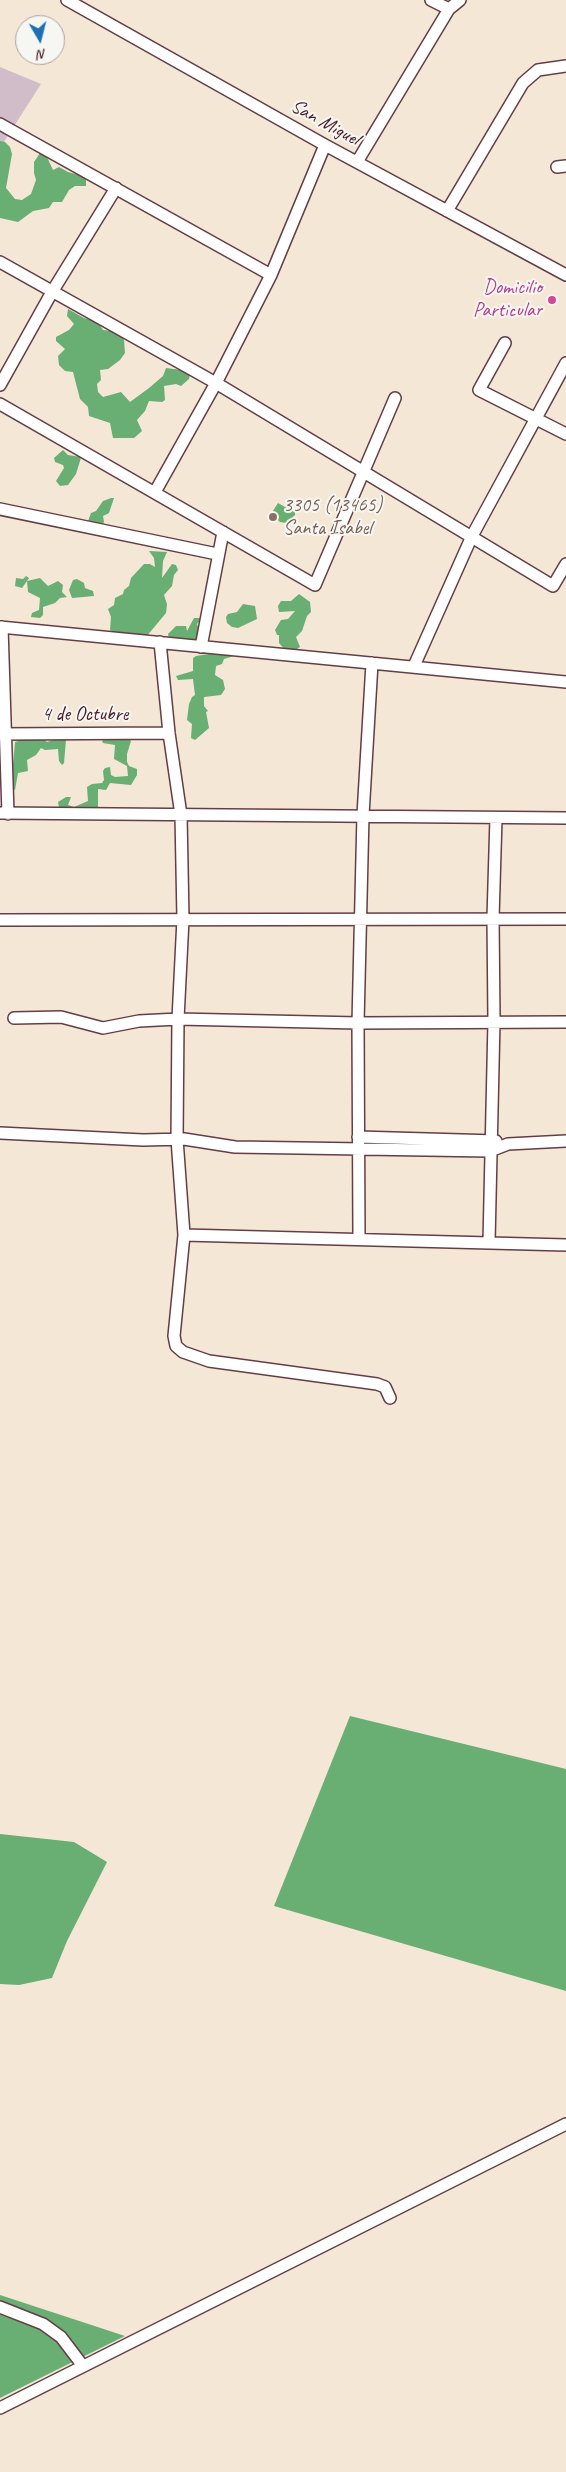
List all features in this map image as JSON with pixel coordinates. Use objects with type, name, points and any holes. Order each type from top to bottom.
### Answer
[{"type":"street","points":[[431,0],[449,9]]},
{"type":"street","points":[[357,162],[449,9],[460,0]]},
{"type":"street","name":"San Miguel","points":[[70,1],[325,145],[566,275]]},
{"type":"street","points":[[447,211],[523,83],[538,70],[566,66]]},
{"type":"street","points":[[0,124],[271,275]]},
{"type":"street","points":[[155,492],[216,383],[271,275],[325,145]]},
{"type":"street","points":[[0,385],[52,292],[116,188]]},
{"type":"street","points":[[0,262],[216,383],[553,586],[566,564]]},
{"type":"street","points":[[505,343],[479,390],[566,434]]},
{"type":"street","points":[[414,666],[472,536],[566,363]]},
{"type":"street","points":[[0,404],[315,585],[395,398]]},
{"type":"street","points":[[0,510],[217,554]]},
{"type":"street","points":[[200,647],[217,554],[223,532]]},
{"type":"street","points":[[566,682],[1,627],[4,814],[363,815],[566,818]]},
{"type":"street","points":[[160,642],[169,733],[181,815],[183,919],[178,1019],[177,1139],[184,1235],[174,1336],[176,1346],[183,1352],[209,1361],[378,1384],[386,1387],[390,1398]]},
{"type":"street","points":[[359,1238],[358,1023],[363,815],[372,663]]},
{"type":"street","name":"4 de Octubre","points":[[2,734],[169,733]]},
{"type":"street","points":[[489,1242],[496,818]]},
{"type":"street","points":[[0,920],[183,919],[361,921],[493,918],[566,919]]},
{"type":"street","points":[[14,1018],[61,1017],[103,1028],[139,1021],[178,1019],[358,1023],[566,1022]]},
{"type":"street","points":[[0,1133],[143,1140],[177,1139],[235,1147],[490,1151],[508,1144],[566,1141]]},
{"type":"street","points":[[358,1137],[491,1139],[508,1144]]},
{"type":"street","points":[[184,1235],[359,1238],[566,1245]]},
{"type":"street","points":[[0,2408],[566,2124]]},
{"type":"street","points":[[0,2307],[43,2324],[61,2337],[83,2366]]},
{"type":"shaded area","points":[[0,67],[41,84],[0,148]]},
{"type":"green space","points":[[0,141],[5,142],[10,147],[12,154],[6,188],[15,199],[22,200],[31,194],[36,180],[34,162],[40,153],[46,155],[53,170],[59,167],[86,178],[86,186],[75,186],[69,190],[62,202],[53,202],[49,208],[33,211],[18,222],[0,218]]},
{"type":"green space","points":[[68,309],[84,318],[98,322],[103,330],[112,331],[124,340],[125,353],[120,360],[108,369],[100,370],[101,380],[97,384],[98,392],[103,397],[121,392],[130,402],[163,376],[166,368],[182,370],[190,374],[189,379],[181,386],[176,384],[164,386],[165,400],[162,402],[149,401],[145,411],[137,420],[142,431],[134,438],[113,438],[110,423],[89,416],[88,407],[80,399],[73,372],[65,371],[59,365],[58,356],[65,349],[56,341],[56,337],[69,330],[74,324],[67,316]]},
{"type":"green space","points":[[63,450],[68,455],[81,457],[76,474],[68,485],[60,486],[56,481],[64,468],[63,465],[55,462],[54,458]]},
{"type":"green space","points":[[114,498],[109,513],[103,516],[104,522],[102,526],[87,524],[91,513],[96,511],[103,501]]},
{"type":"green space","points":[[278,503],[285,507],[288,506],[295,512],[295,515],[286,523],[280,522],[271,514]]},
{"type":"green space","points":[[149,551],[167,552],[163,561],[162,578],[172,564],[176,565],[178,570],[174,575],[172,586],[164,595],[167,604],[166,613],[146,637],[140,634],[119,635],[110,630],[111,617],[108,609],[114,605],[115,598],[123,594],[124,590],[129,586],[131,578],[144,564],[150,564],[155,567],[154,558]]},
{"type":"green space","points":[[26,576],[29,578],[22,588],[15,586],[16,578],[23,579]]},
{"type":"green space","points":[[40,578],[48,586],[58,581],[63,585],[62,592],[67,597],[60,598],[55,603],[43,607],[43,615],[40,618],[31,617],[32,613],[39,610],[40,598],[28,592],[27,581]]},
{"type":"green space","points":[[77,579],[84,583],[85,588],[93,591],[94,596],[72,598],[69,590],[73,580]]},
{"type":"green space","points":[[299,594],[310,602],[311,612],[307,616],[302,631],[296,637],[300,647],[293,652],[286,651],[279,643],[279,635],[277,635],[275,630],[281,620],[288,619],[295,611],[279,612],[278,606],[281,601],[291,601]]},
{"type":"green space","points":[[243,604],[255,606],[257,619],[238,628],[232,627],[227,623],[226,617],[228,614],[237,612]]},
{"type":"green space","points":[[194,618],[202,618],[197,624],[200,633],[196,642],[170,642],[168,634],[176,626],[186,626],[187,631]]},
{"type":"green space","points":[[215,653],[237,655],[224,659],[222,664],[216,666],[215,675],[223,680],[225,689],[221,695],[204,697],[204,706],[208,711],[206,712],[209,728],[195,740],[191,738],[192,724],[187,720],[189,704],[195,695],[193,679],[178,680],[176,676],[193,671],[193,658],[196,656]]},
{"type":"green space","points":[[62,737],[66,740],[64,763],[62,765],[59,761],[58,749],[45,750],[41,748],[36,755],[27,760],[28,771],[18,773],[15,790],[11,788],[15,742],[24,739],[44,739],[47,742]]},
{"type":"green space","points":[[105,739],[129,739],[131,741],[127,762],[129,766],[137,769],[137,775],[131,785],[110,783],[106,790],[98,789],[98,808],[94,811],[59,807],[58,802],[66,797],[71,797],[68,805],[74,807],[88,801],[87,787],[92,784],[102,783],[105,768],[110,767],[111,775],[115,777],[128,776],[127,766],[114,759],[115,745],[103,743],[102,741]]},
{"type":"green space","points":[[350,1716],[566,1769],[566,1991],[274,1906]]},
{"type":"green space","points":[[0,1834],[74,1842],[107,1862],[67,1941],[52,1978],[19,1985],[0,1984]]},
{"type":"green space","points":[[0,2295],[125,2336],[0,2398]]},
{"type":"place","name":"Domicilio Particular","points":[[552,300]]},
{"type":"place","name":"3305 (13465) Santa Isabel","points":[[273,517]]}]
